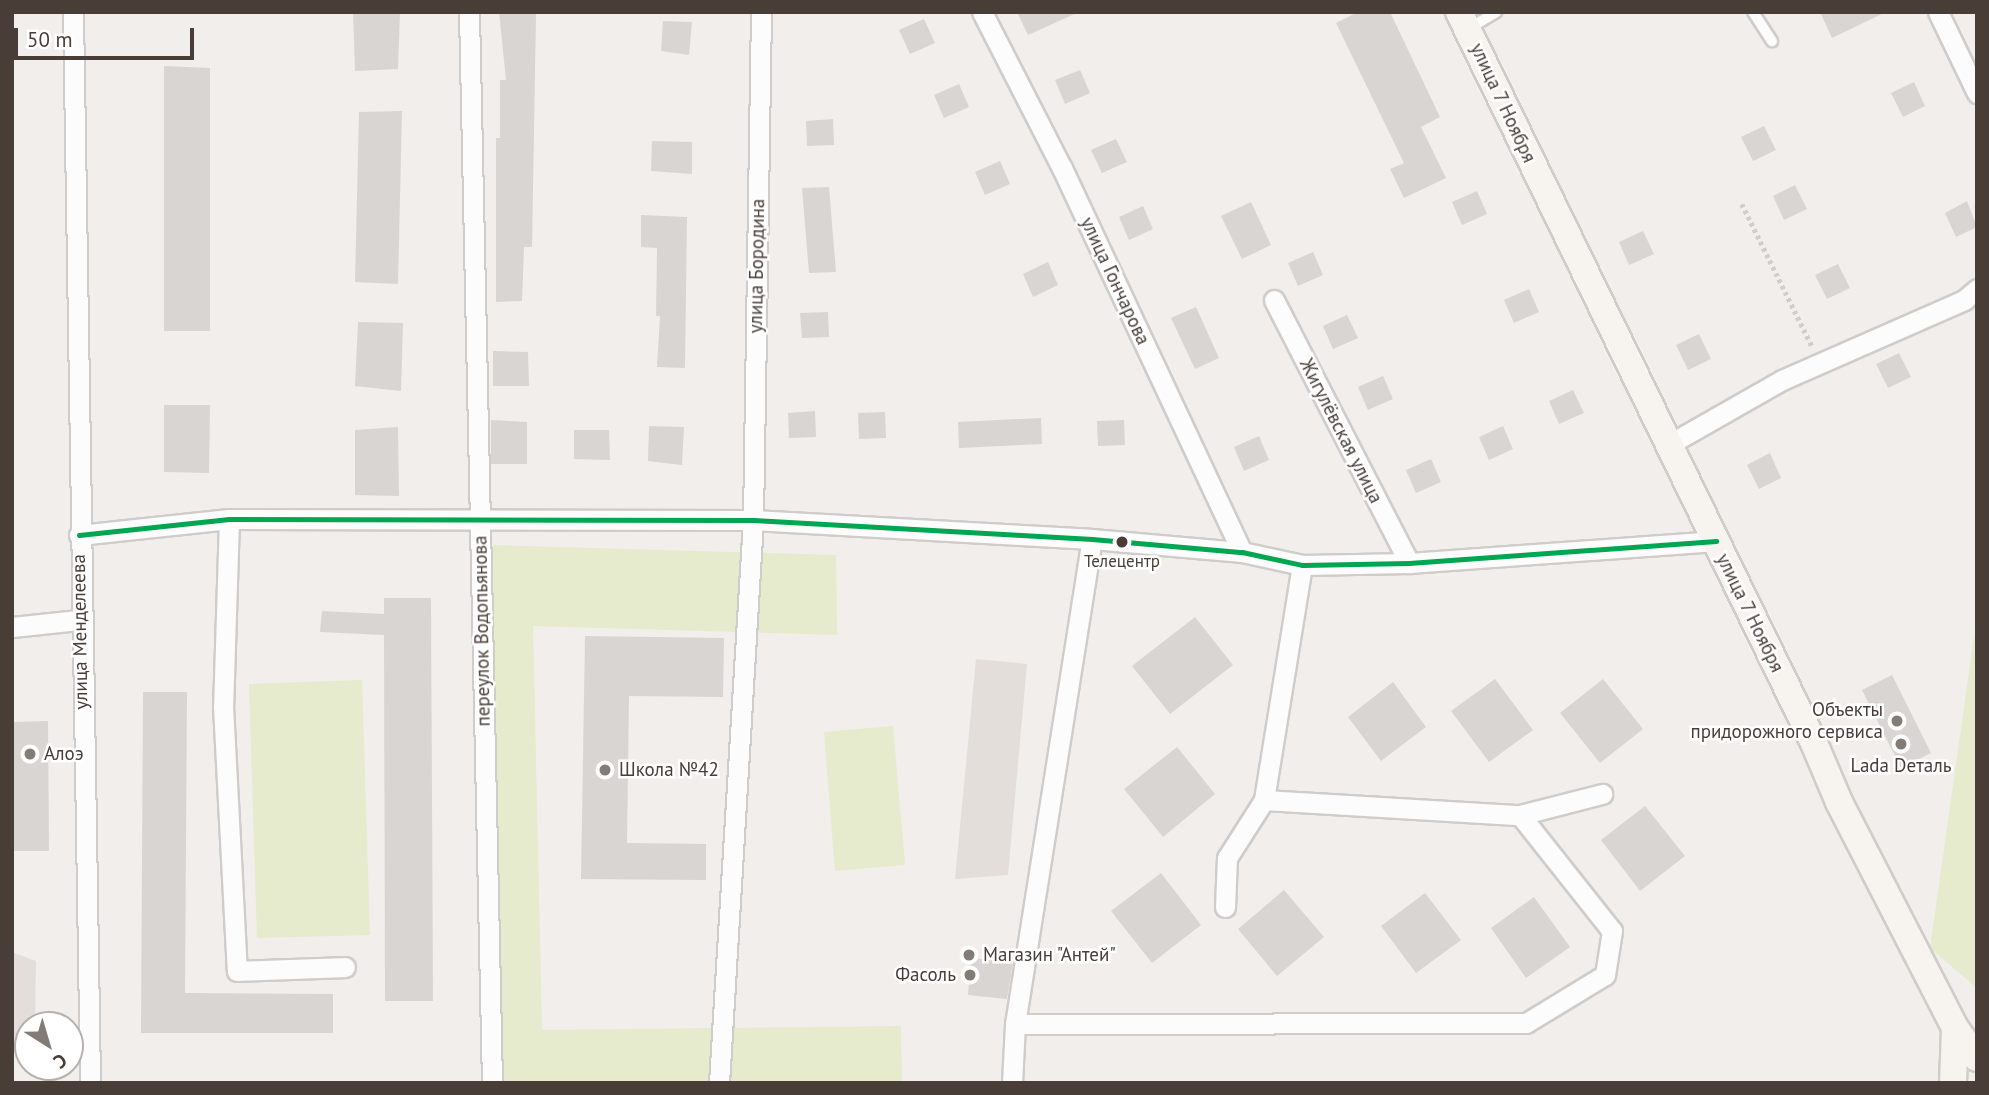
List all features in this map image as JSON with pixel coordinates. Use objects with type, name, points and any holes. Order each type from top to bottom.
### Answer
[{"type":"street","name":"улица Менделеева","points":[[73,12],[79,620],[90,1083]]},
{"type":"street","name":"переулок Водопьянова","points":[[469,12],[492,1083]]},
{"type":"street","name":"улица Бородина","points":[[719,1083],[753,520],[761,12]]},
{"type":"street","name":"улица Гончарова","points":[[982,12],[1062,169],[1242,552]]},
{"type":"street","points":[[1938,12],[1977,93]]},
{"type":"street","name":"улица 7 Ноября","points":[[1463,21],[1666,446],[1716,541],[1839,803],[1955,1028],[1977,1058]]},
{"type":"street","name":"Жигулёвская улица","points":[[1274,300],[1409,563]]},
{"type":"street","points":[[1666,446],[1821,363],[1973,300]]},
{"type":"street","points":[[79,535],[229,519],[753,520],[1092,538],[1242,552],[1302,565],[1409,563],[1716,541]]},
{"type":"street","points":[[229,519],[223,706],[237,971],[345,967]]},
{"type":"street","points":[[1012,1083],[1016,1024],[1092,538]]},
{"type":"street","points":[[1225,906],[1227,858],[1264,800],[1302,565]]},
{"type":"street","points":[[12,627],[79,620]]},
{"type":"street","points":[[1264,800],[1520,815],[1602,794]]},
{"type":"street","points":[[1016,1024],[1526,1023],[1605,975],[1612,931],[1520,815]]},
{"type":"street","points":[[1953,1083],[1955,1028]]},
{"type":"lane","points":[[1463,21],[1496,12]]},
{"type":"lane","points":[[1753,12],[1772,41]]},
{"type":"path","points":[[1742,204],[1821,363]]},
{"type":"shaded area","points":[[976,659],[1027,664],[1008,875],[955,879]]},
{"type":"shaded area","points":[[12,952],[36,961],[35,1011],[14,1011],[12,1053]]},
{"type":"green space","points":[[493,545],[836,555],[837,635],[533,626],[542,1030],[901,1026],[902,1083],[500,1083]]},
{"type":"green space","points":[[1977,616],[1977,988],[1930,948]]},
{"type":"green space","points":[[362,680],[370,935],[257,938],[249,684]]},
{"type":"green space","points":[[893,726],[905,865],[835,871],[824,732]]},
{"type":"building","points":[[353,12],[400,12],[398,69],[355,71]]},
{"type":"building","points":[[499,12],[536,14],[532,247],[524,247],[522,301],[496,302],[496,138],[500,138],[500,80],[506,80]]},
{"type":"building","points":[[1017,12],[1079,12],[1028,35]]},
{"type":"building","points":[[1358,12],[1390,12],[1440,117],[1421,127],[1446,178],[1404,198],[1390,169],[1404,163],[1336,23]]},
{"type":"building","points":[[1820,12],[1886,12],[1832,38]]},
{"type":"building","points":[[924,19],[935,43],[910,54],[899,30]]},
{"type":"building","points":[[663,21],[692,22],[689,55],[661,51]]},
{"type":"building","points":[[164,66],[210,68],[210,331],[164,331]]},
{"type":"building","points":[[1080,70],[1090,93],[1065,104],[1055,80]]},
{"type":"building","points":[[1914,82],[1925,106],[1903,117],[1891,93]]},
{"type":"building","points":[[959,84],[969,107],[944,118],[934,95]]},
{"type":"building","points":[[402,111],[398,284],[355,282],[359,112]]},
{"type":"building","points":[[833,119],[834,145],[807,146],[806,121]]},
{"type":"building","points":[[1764,126],[1776,150],[1753,161],[1741,137]]},
{"type":"building","points":[[1116,139],[1127,162],[1102,173],[1091,150]]},
{"type":"building","points":[[652,141],[692,142],[692,174],[651,171]]},
{"type":"building","points":[[1000,161],[1010,184],[985,195],[975,172]]},
{"type":"building","points":[[1795,185],[1807,209],[1784,220],[1773,196]]},
{"type":"building","points":[[829,187],[836,272],[809,273],[802,188]]},
{"type":"building","points":[[1477,191],[1487,214],[1462,225],[1452,202]]},
{"type":"building","points":[[1967,201],[1977,227],[1956,237],[1945,213]]},
{"type":"building","points":[[1251,202],[1271,245],[1242,259],[1221,216]]},
{"type":"building","points":[[1143,206],[1153,229],[1129,240],[1119,217]]},
{"type":"building","points":[[641,215],[687,217],[685,368],[657,367],[660,316],[656,316],[657,248],[641,247]]},
{"type":"building","points":[[1643,231],[1654,254],[1629,265],[1619,242]]},
{"type":"building","points":[[1313,252],[1323,275],[1298,286],[1288,263]]},
{"type":"building","points":[[1048,262],[1058,285],[1033,297],[1023,274]]},
{"type":"building","points":[[1838,264],[1850,288],[1827,299],[1815,275]]},
{"type":"building","points":[[1529,289],[1539,312],[1514,323],[1504,300]]},
{"type":"building","points":[[1196,307],[1219,358],[1195,369],[1171,318]]},
{"type":"building","points":[[828,312],[829,337],[802,338],[800,313]]},
{"type":"building","points":[[1347,315],[1358,338],[1333,349],[1323,326]]},
{"type":"building","points":[[358,322],[403,323],[401,391],[355,386]]},
{"type":"building","points":[[1699,334],[1711,359],[1688,370],[1676,345]]},
{"type":"building","points":[[493,351],[528,352],[529,386],[493,386]]},
{"type":"building","points":[[1899,353],[1911,377],[1888,388],[1876,364]]},
{"type":"building","points":[[1383,376],[1393,399],[1368,410],[1358,387]]},
{"type":"building","points":[[1573,390],[1584,413],[1559,424],[1549,401]]},
{"type":"building","points":[[164,405],[210,405],[209,473],[164,472]]},
{"type":"building","points":[[815,411],[816,437],[789,438],[788,413]]},
{"type":"building","points":[[885,412],[886,438],[859,439],[858,413]]},
{"type":"building","points":[[1041,418],[1042,444],[959,448],[958,422]]},
{"type":"building","points":[[491,420],[527,422],[527,464],[491,464]]},
{"type":"building","points":[[1124,420],[1125,445],[1098,446],[1097,421]]},
{"type":"building","points":[[649,426],[684,427],[682,465],[648,461]]},
{"type":"building","points":[[1503,426],[1513,449],[1489,460],[1479,437]]},
{"type":"building","points":[[398,427],[399,496],[355,495],[355,430]]},
{"type":"building","points":[[574,430],[609,430],[610,460],[574,459]]},
{"type":"building","points":[[1259,436],[1269,460],[1244,471],[1234,447]]},
{"type":"building","points":[[1770,453],[1781,478],[1759,489],[1747,465]]},
{"type":"building","points":[[1431,459],[1441,482],[1416,493],[1406,470]]},
{"type":"building","points":[[384,598],[431,598],[433,1001],[385,1001],[384,635],[320,632],[322,611],[384,614]]},
{"type":"building","points":[[1195,617],[1233,665],[1170,714],[1132,666]]},
{"type":"building","name":"Школа №42","points":[[585,636],[724,638],[723,697],[629,696],[627,843],[706,844],[706,880],[581,879]]},
{"type":"building","name":"Объекты придорожного сервиса","points":[[1892,675],[1931,753],[1901,768],[1862,690]]},
{"type":"building","points":[[1495,679],[1533,730],[1489,762],[1451,711]]},
{"type":"building","points":[[1603,679],[1643,729],[1600,763],[1560,713]]},
{"type":"building","points":[[1393,682],[1426,727],[1381,761],[1348,717]]},
{"type":"building","points":[[143,692],[187,692],[185,993],[333,994],[333,1033],[141,1033]]},
{"type":"building","points":[[48,721],[49,851],[12,851],[14,722]]},
{"type":"building","points":[[1177,747],[1215,794],[1163,837],[1124,789]]},
{"type":"building","points":[[1645,806],[1685,856],[1640,891],[1601,840]]},
{"type":"building","points":[[1161,873],[1201,925],[1152,963],[1111,911]]},
{"type":"building","points":[[1284,890],[1324,937],[1277,976],[1238,929]]},
{"type":"building","points":[[1425,893],[1461,940],[1416,973],[1381,926]]},
{"type":"building","points":[[1534,897],[1570,947],[1526,978],[1491,928]]},
{"type":"building","points":[[971,958],[1013,962],[1007,999],[968,995]]},
{"type":"transit line","points":[[79,535],[229,519],[753,520],[1092,539],[1242,552],[1302,565],[1409,563],[1716,541]]},
{"type":"place","name":"Телецентр","points":[[1122,542]]},
{"type":"place","name":"Объекты придорожного сервиса","points":[[1897,721]]},
{"type":"place","name":"Lada Dеталь","points":[[1901,744]]},
{"type":"place","name":"Алоэ","points":[[30,754]]},
{"type":"place","name":"Школа №42","points":[[605,770]]},
{"type":"place","name":"Магазин \"Антей\"","points":[[969,955]]},
{"type":"place","name":"Фасоль","points":[[970,975]]}]
